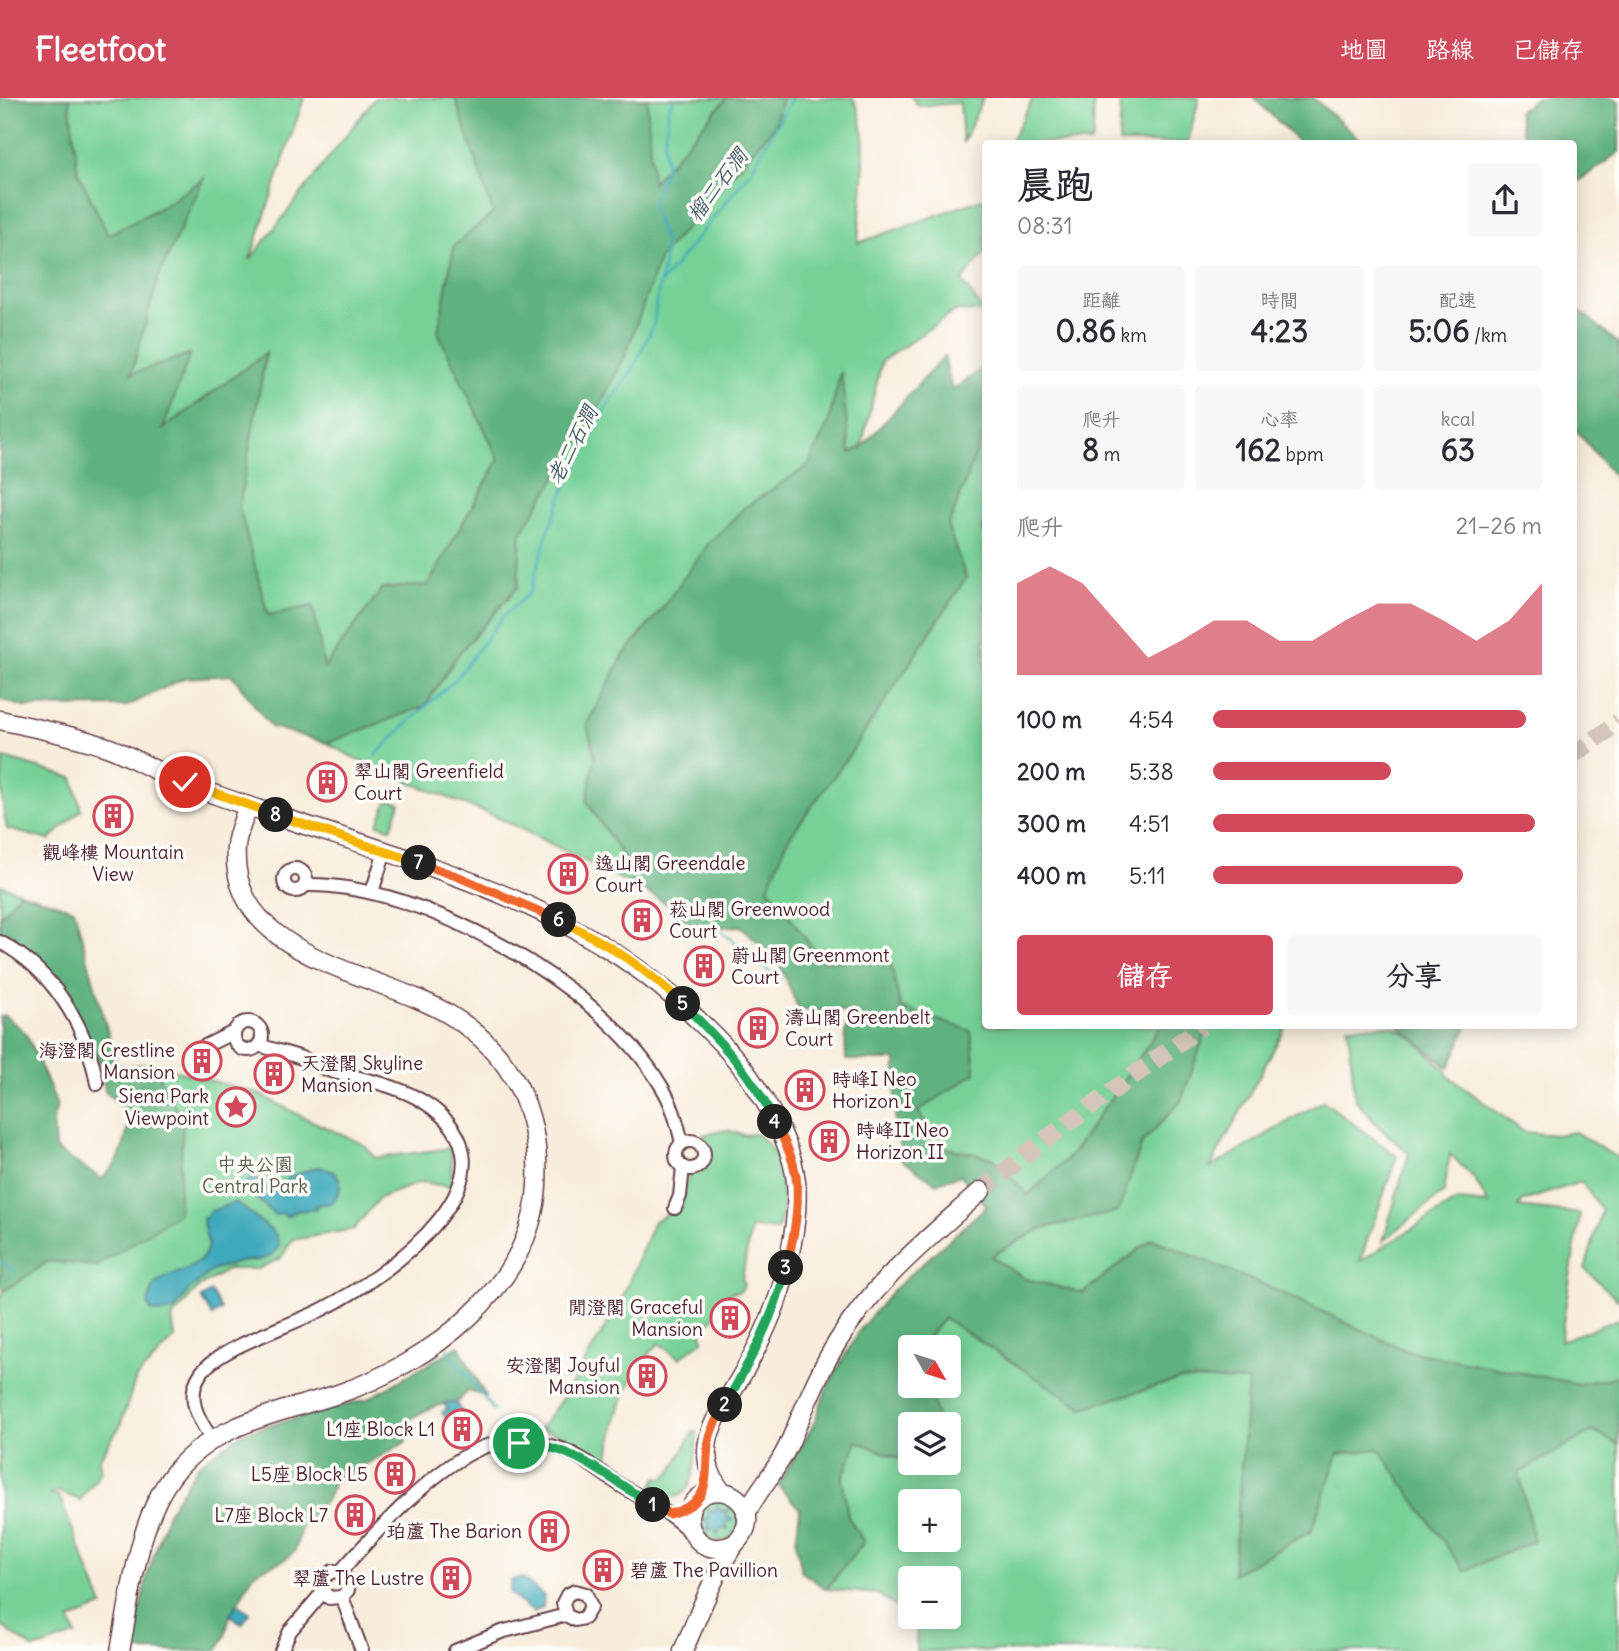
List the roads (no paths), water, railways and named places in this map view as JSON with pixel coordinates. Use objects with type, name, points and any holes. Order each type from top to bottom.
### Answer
[{"type":"street","points":[[0,720],[107,746],[162,773],[248,806],[385,851],[530,906],[580,930],[619,954],[677,999],[723,1044],[747,1073],[765,1101],[794,1165],[797,1184],[789,1258],[772,1314],[709,1437],[708,1466],[689,1517],[694,1536]]},
{"type":"street","points":[[120,1651],[139,1555],[149,1521],[162,1490],[194,1453],[224,1433],[254,1419],[342,1393],[374,1379],[398,1367],[449,1333],[490,1296],[523,1248],[536,1205],[536,1132],[529,1110],[511,1073],[497,1054],[472,1030],[439,1008],[290,944],[271,931],[252,909],[238,876],[236,846],[248,806]]},
{"type":"street","points":[[372,892],[385,851]]},
{"type":"street","points":[[305,885],[372,892],[431,911],[488,937],[571,992],[621,1036],[649,1067],[670,1103],[682,1143],[676,1156],[683,1167],[680,1196],[675,1208]]},
{"type":"street","points":[[0,942],[35,965],[56,991],[87,1043],[97,1084]]},
{"type":"street","points":[[195,1051],[234,1032],[243,1023],[252,1022],[261,1032],[259,1045],[252,1050],[243,1050],[234,1041],[234,1032]]},
{"type":"street","points":[[213,1441],[198,1418],[193,1403],[195,1388],[206,1367],[234,1349],[323,1309],[384,1272],[402,1258],[448,1209],[462,1177],[463,1163],[456,1135],[449,1122],[426,1103],[385,1083],[333,1072],[308,1060],[259,1045]]},
{"type":"street","points":[[682,1143],[695,1142],[702,1147],[704,1156],[697,1167],[683,1167]]},
{"type":"street","points":[[683,1651],[719,1571],[734,1544],[745,1531],[746,1514],[787,1447],[812,1387],[850,1323],[886,1281],[981,1191]]},
{"type":"street","points":[[340,1572],[421,1489],[461,1458],[501,1442],[533,1443],[560,1448],[669,1514],[708,1547],[726,1548],[734,1544]]},
{"type":"street","points":[[708,1466],[724,1492],[739,1500],[746,1514]]},
{"type":"street","points":[[669,1514],[708,1493],[742,1489],[768,1476]]},
{"type":"street","points":[[700,1612],[708,1573],[708,1547]]},
{"type":"street","points":[[333,1571],[346,1576],[349,1585],[342,1597],[333,1599],[323,1592],[321,1583],[325,1576],[333,1571]]},
{"type":"street","points":[[281,1651],[290,1631],[323,1592]]},
{"type":"street","points":[[342,1597],[362,1651]]},
{"type":"street","points":[[455,1651],[501,1632],[566,1615]]},
{"type":"water","points":[[317,1167],[331,1171],[339,1179],[336,1196],[331,1203],[316,1205],[316,1209],[298,1211],[288,1216],[281,1213],[275,1215],[255,1197],[253,1189],[246,1183],[253,1177],[270,1189],[292,1176]]},
{"type":"water","points":[[236,1202],[275,1233],[279,1246],[272,1255],[260,1260],[239,1262],[211,1271],[189,1290],[174,1311],[152,1311],[148,1305],[156,1284],[168,1276],[190,1268],[202,1259],[206,1252],[208,1244],[203,1219],[211,1211]]},
{"type":"water","points":[[211,1292],[221,1310],[212,1316],[201,1298]]},
{"type":"water","points":[[444,1403],[456,1403],[463,1414],[449,1423],[442,1412],[447,1409]]},
{"type":"water","points":[[717,1505],[721,1511],[728,1509],[726,1516],[733,1520],[726,1523],[728,1530],[721,1528],[718,1535],[714,1528],[707,1531],[709,1523],[702,1520],[709,1517],[707,1509],[714,1512]]},
{"type":"water","points":[[522,1578],[544,1596],[543,1608],[533,1612],[509,1593],[511,1580]]},
{"type":"water","points":[[237,1603],[250,1613],[242,1624],[230,1615]]},
{"type":"waterway","name":"老二石澗","points":[[375,756],[455,680],[505,614],[530,593],[547,534],[567,484],[606,408],[633,369],[654,324],[665,242],[652,203],[666,167],[664,143],[669,108],[674,98]]},
{"type":"waterway","name":"榴二石澗","points":[[661,283],[750,172],[792,98]]},
{"type":"waterway","points":[[723,932],[780,981]]},
{"type":"waterway","points":[[0,1262],[16,1272]]},
{"type":"waterway","points":[[447,1349],[494,1411]]},
{"type":"tunnel","points":[[1577,752],[1619,722]]},
{"type":"tunnel","points":[[981,1191],[1031,1150],[1198,1029]]},
{"type":"place","name":"翠山閣 Greenfield Court","points":[[327,782]]},
{"type":"place","name":"觀峰樓 Mountain View","points":[[113,816]]},
{"type":"place","name":"逸山閣 Greendale Court","points":[[568,874]]},
{"type":"place","name":"菘山閣 Greenwood Court","points":[[642,920]]},
{"type":"place","name":"蔚山閣 Greenmont Court","points":[[704,966]]},
{"type":"place","name":"濤山閣 Greenbelt Court","points":[[758,1028]]},
{"type":"place","name":"海澄閣 Crestline Mansion","points":[[202,1061]]},
{"type":"place","name":"天澄閣 Skyline Mansion","points":[[274,1074]]},
{"type":"place","name":"時峰I Neo Horizon I","points":[[805,1090]]},
{"type":"place","name":"Siena Park Viewpoint","points":[[236,1107]]},
{"type":"place","name":"時峰II Neo Horizon II","points":[[829,1141]]},
{"type":"place","name":"閒澄閣 Graceful Mansion","points":[[730,1318]]},
{"type":"place","name":"安澄閣 Joyful Mansion","points":[[647,1376]]},
{"type":"place","name":"L1座 Block L1","points":[[462,1429]]},
{"type":"place","name":"L5座 Block L5","points":[[395,1474]]},
{"type":"place","name":"L7座 Block L7","points":[[355,1515]]},
{"type":"place","name":"珀蘆 The Barion","points":[[549,1531]]},
{"type":"place","name":"碧蘆 The Pavillion","points":[[603,1570]]},
{"type":"place","name":"翠蘆 The Lustre","points":[[451,1578]]},
{"type":"park label","name":"中央公園 Central Park","points":[[255,1175]]}]
